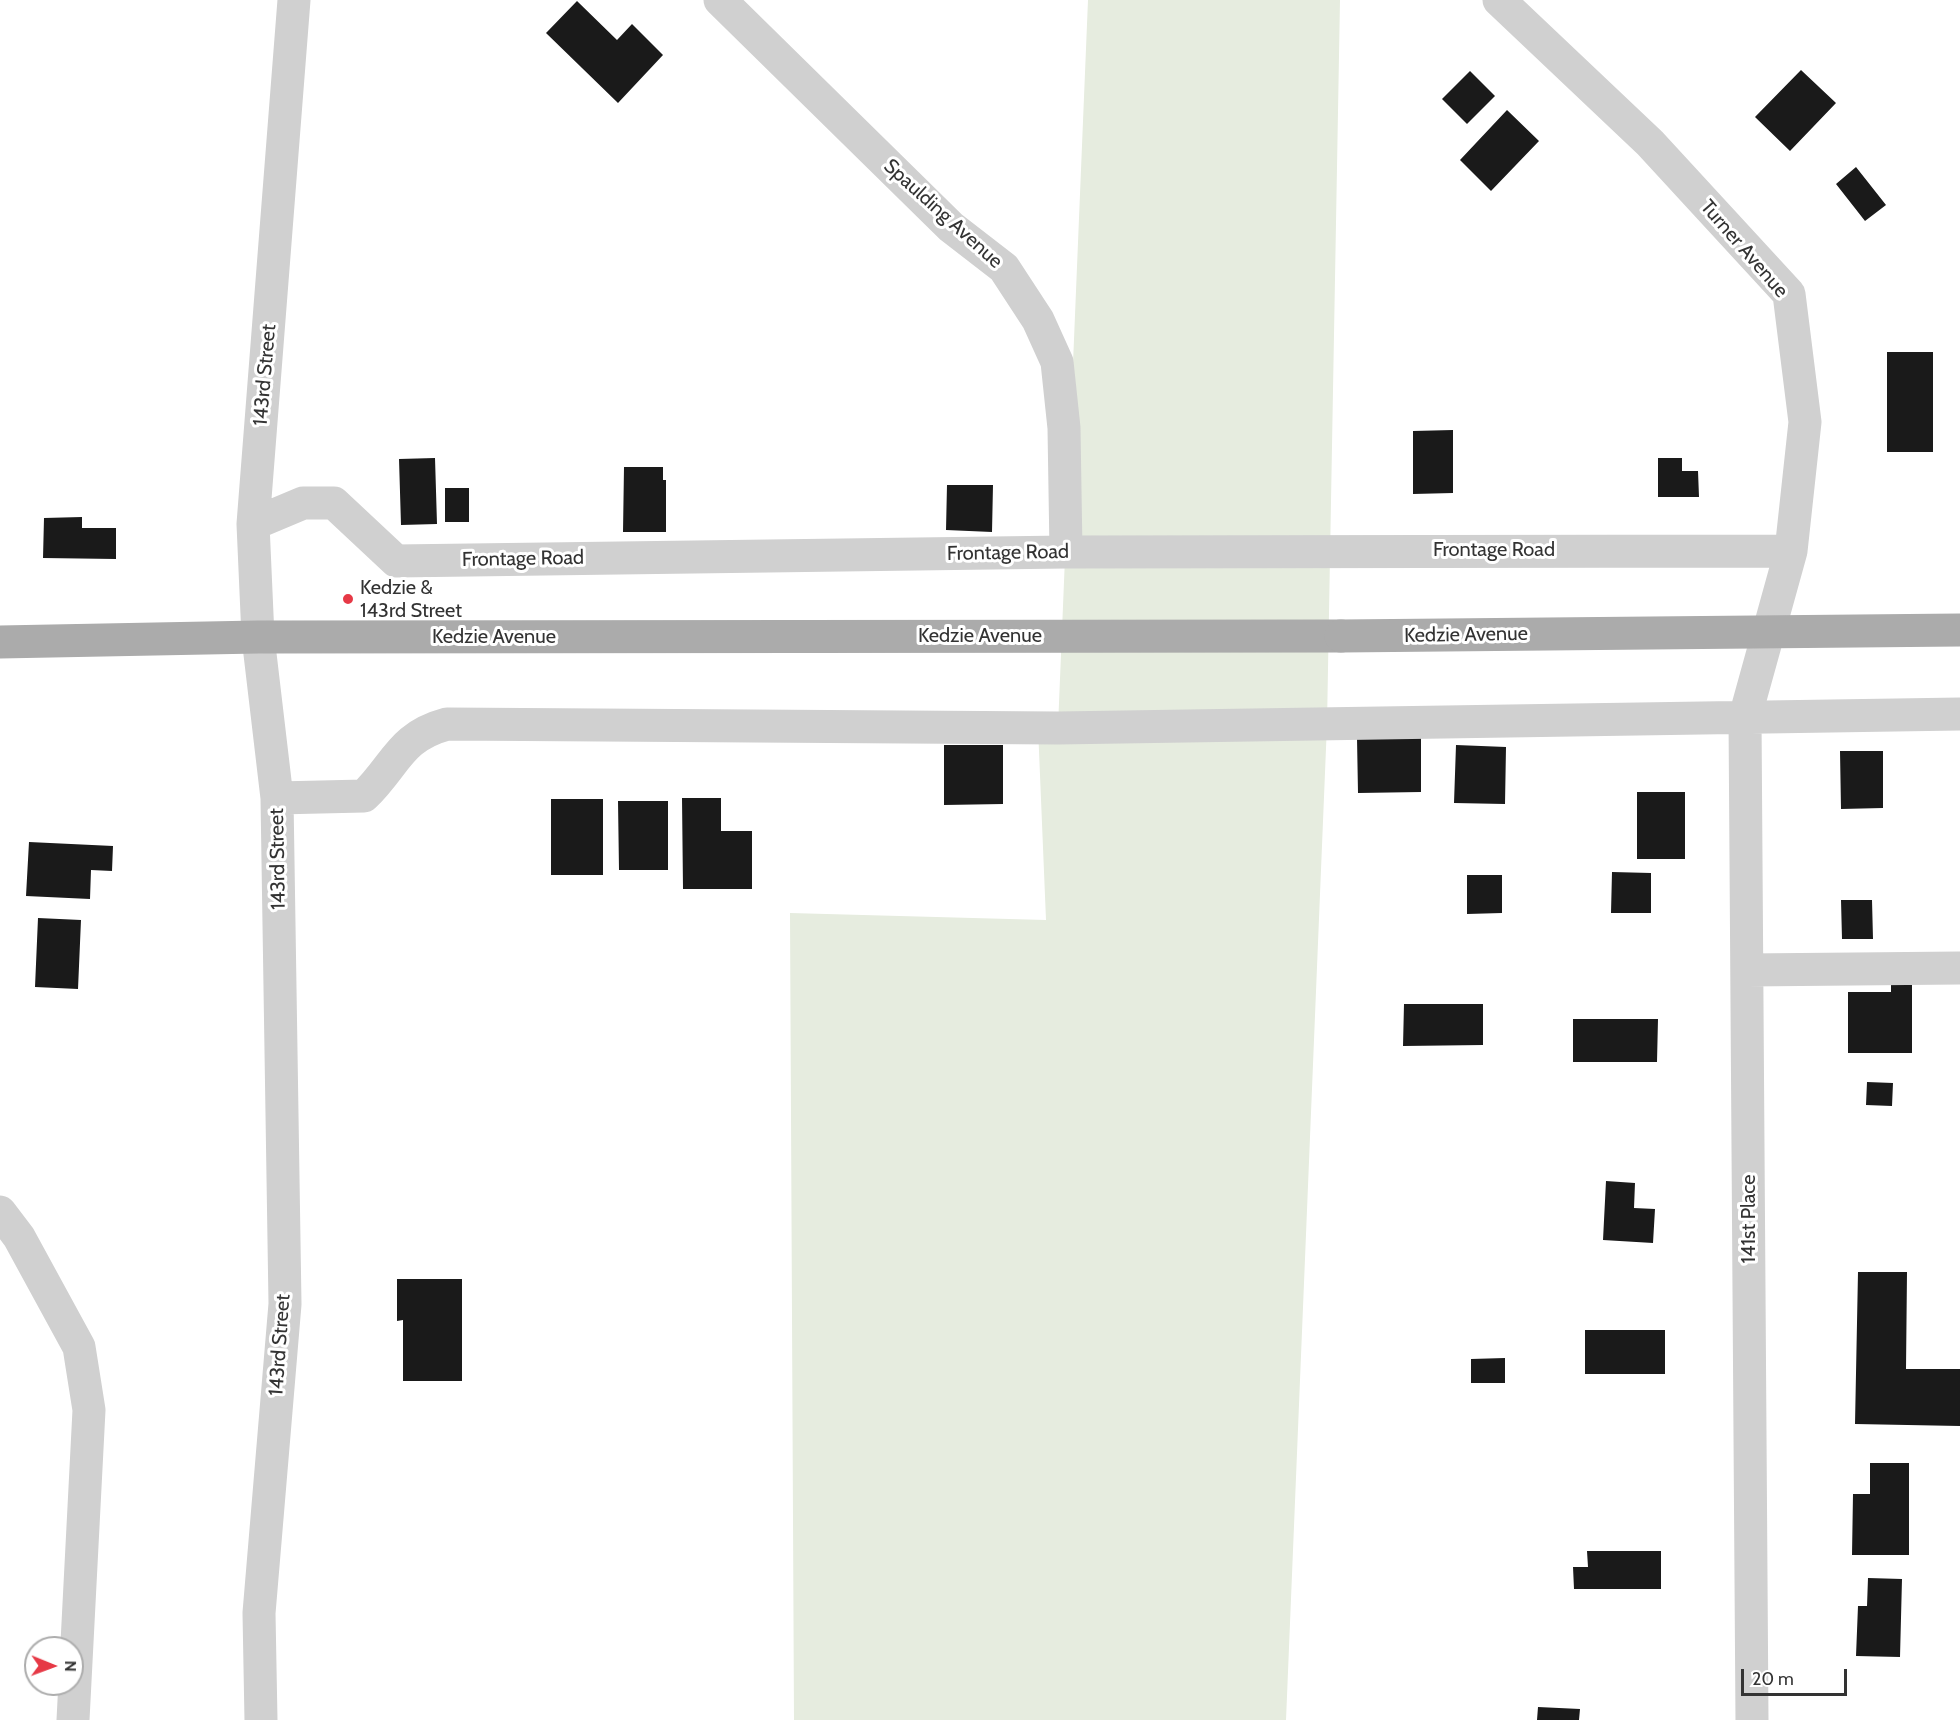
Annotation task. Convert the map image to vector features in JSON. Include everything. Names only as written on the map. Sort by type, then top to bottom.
[{"type":"main road","name":"Kedzie Avenue","points":[[0,642],[258,637],[1341,636],[1960,630]]},
{"type":"street","name":"143rd Street","points":[[261,1720],[259,1613],[285,1304],[278,798],[258,637],[253,524],[294,0]]},
{"type":"street","name":"Spaulding Avenue","points":[[720,0],[951,227],[1004,268],[1038,320],[1057,362],[1063,417],[1066,552]]},
{"type":"street","name":"Turner Avenue","points":[[1499,0],[1650,143],[1789,294],[1804,422],[1791,551],[1745,717]]},
{"type":"street","name":"Frontage Road","points":[[253,524],[303,503],[334,503],[396,561],[1066,552],[1791,551]]},
{"type":"street","points":[[278,798],[364,796],[383,778],[405,745],[426,730],[447,724],[1058,728],[1960,714]]},
{"type":"street","name":"141st Place","points":[[1745,717],[1752,1720]]},
{"type":"street","points":[[1747,970],[1960,968]]},
{"type":"street","points":[[0,1212],[19,1237],[79,1347],[87,1400],[73,1720]]},
{"type":"shaded area","points":[[1088,0],[1340,0],[1327,724],[1286,1720],[794,1720],[790,913],[1046,920],[1038,727],[1058,727]]},
{"type":"building","points":[[577,1],[617,40],[632,24],[663,55],[618,103],[546,33]]},
{"type":"building","points":[[1801,70],[1836,103],[1790,151],[1755,117]]},
{"type":"building","points":[[1470,71],[1495,96],[1467,124],[1442,99]]},
{"type":"building","points":[[1507,110],[1539,141],[1491,191],[1460,160]]},
{"type":"building","points":[[1856,167],[1886,205],[1865,221],[1836,184]]},
{"type":"building","points":[[1887,352],[1933,352],[1933,452],[1887,452]]},
{"type":"building","points":[[1453,430],[1453,493],[1413,494],[1413,431]]},
{"type":"building","points":[[435,458],[437,524],[401,525],[399,459]]},
{"type":"building","points":[[1658,458],[1682,458],[1682,471],[1698,471],[1699,497],[1658,497]]},
{"type":"building","points":[[624,467],[663,467],[663,480],[666,480],[666,532],[623,532]]},
{"type":"building","points":[[947,485],[993,485],[992,532],[946,530]]},
{"type":"building","points":[[445,488],[469,488],[469,522],[445,522]]},
{"type":"building","points":[[82,517],[82,528],[116,528],[116,559],[43,558],[44,518]]},
{"type":"building","points":[[1421,737],[1421,792],[1358,793],[1357,738]]},
{"type":"building","points":[[944,745],[1003,745],[1003,804],[944,805]]},
{"type":"building","points":[[1456,745],[1506,747],[1505,804],[1454,803]]},
{"type":"building","points":[[1840,751],[1883,751],[1883,808],[1841,809]]},
{"type":"building","points":[[1637,792],[1685,792],[1685,859],[1637,859]]},
{"type":"building","points":[[682,798],[721,798],[721,831],[752,831],[752,889],[683,889]]},
{"type":"building","points":[[551,799],[603,799],[603,875],[551,875]]},
{"type":"building","points":[[618,801],[668,801],[668,870],[619,870]]},
{"type":"building","points":[[29,842],[113,846],[112,871],[91,870],[90,899],[26,896]]},
{"type":"building","points":[[1612,872],[1651,873],[1651,913],[1611,913]]},
{"type":"building","points":[[1467,875],[1502,875],[1502,913],[1467,914]]},
{"type":"building","points":[[1841,900],[1872,900],[1873,939],[1842,939]]},
{"type":"building","points":[[38,918],[81,920],[78,989],[35,987]]},
{"type":"building","points":[[1891,985],[1912,985],[1912,1053],[1848,1053],[1848,992],[1891,992]]},
{"type":"building","points":[[1404,1004],[1483,1004],[1483,1045],[1403,1046]]},
{"type":"building","points":[[1573,1019],[1658,1019],[1657,1062],[1573,1062]]},
{"type":"building","points":[[1867,1082],[1893,1083],[1892,1106],[1866,1105]]},
{"type":"building","points":[[1606,1181],[1635,1183],[1634,1208],[1655,1209],[1653,1243],[1603,1240]]},
{"type":"building","points":[[1858,1272],[1907,1272],[1906,1369],[1960,1369],[1960,1426],[1855,1424]]},
{"type":"building","points":[[397,1279],[462,1279],[462,1381],[403,1381],[403,1320],[397,1321]]},
{"type":"building","points":[[1585,1330],[1665,1330],[1665,1374],[1585,1374]]},
{"type":"building","points":[[1505,1358],[1505,1383],[1471,1383],[1471,1359]]},
{"type":"building","points":[[1870,1463],[1909,1463],[1909,1555],[1852,1555],[1853,1494],[1870,1494]]},
{"type":"building","points":[[1587,1551],[1661,1551],[1661,1589],[1574,1589],[1573,1567],[1588,1567]]},
{"type":"building","points":[[1868,1578],[1902,1579],[1900,1657],[1856,1656],[1858,1606],[1867,1606]]},
{"type":"building","points":[[1538,1707],[1580,1709],[1579,1720],[1537,1720]]},
{"type":"place","name":"Kedzie & 143rd Street","points":[[348,599]]}]
